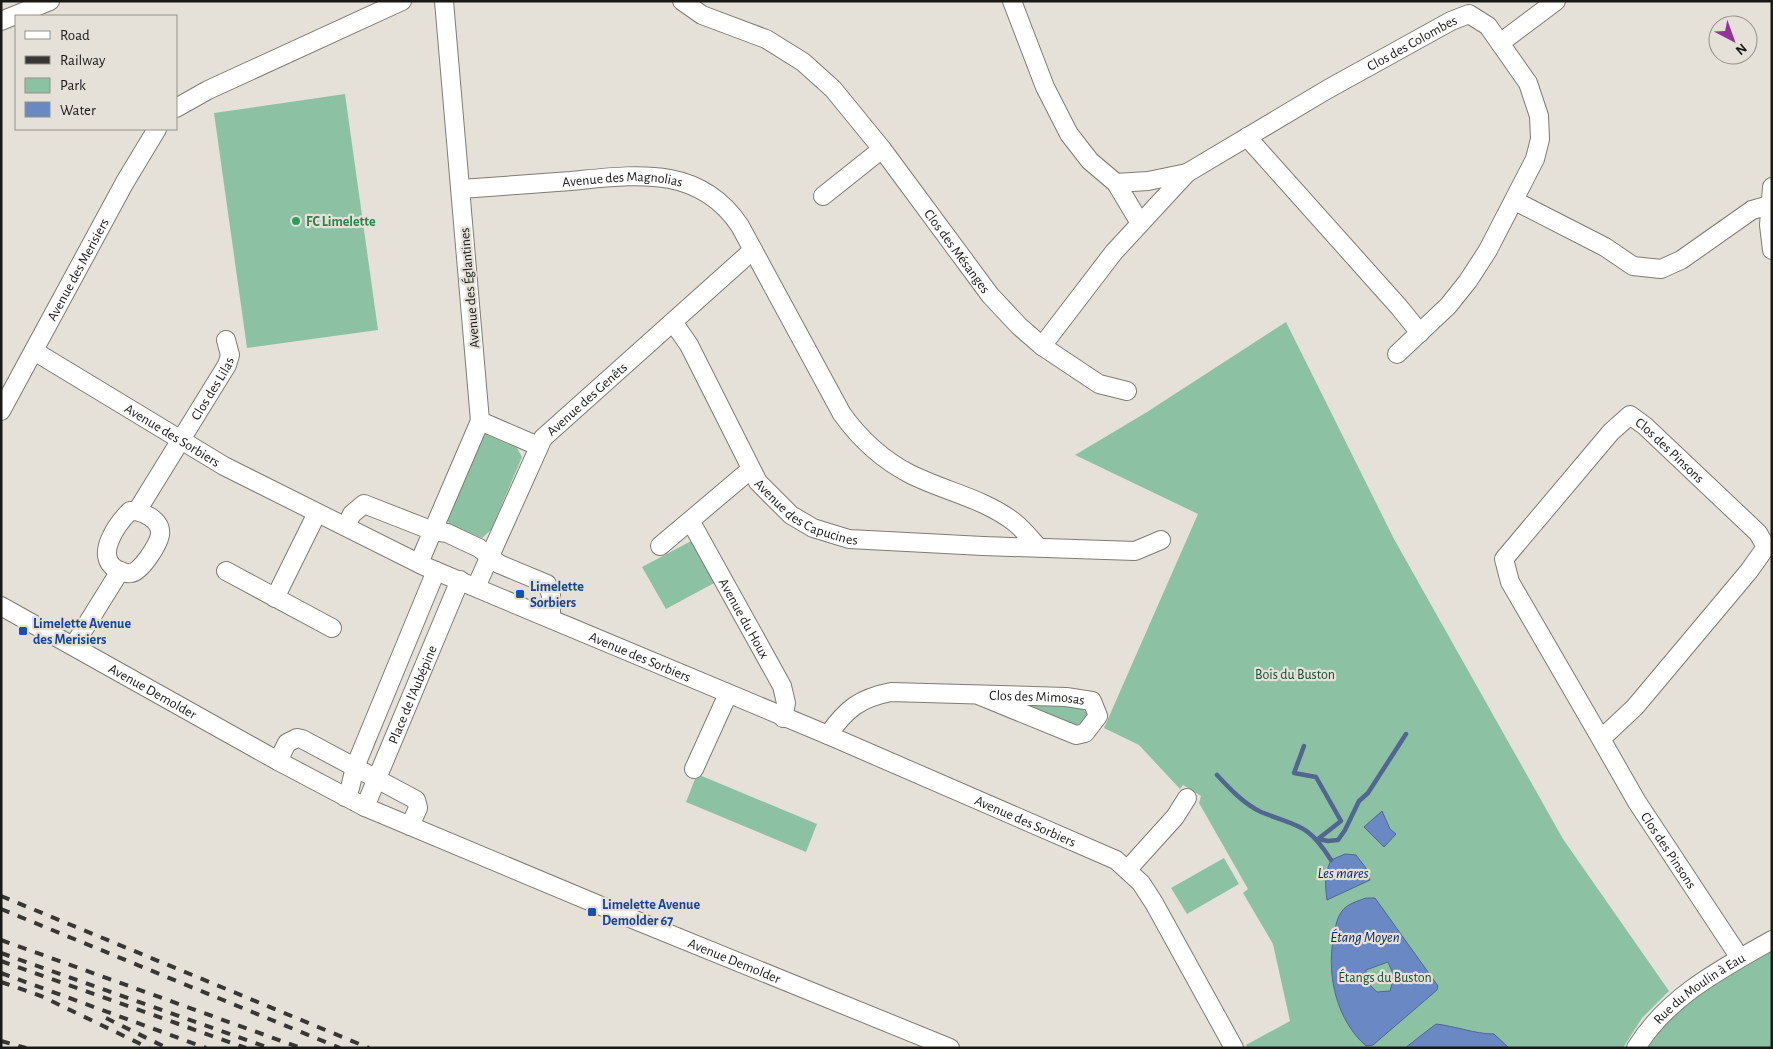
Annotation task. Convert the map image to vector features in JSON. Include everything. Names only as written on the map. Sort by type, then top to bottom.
[{"type":"street","points":[[17,15],[50,1]]},
{"type":"street","points":[[178,107],[208,90],[402,1]]},
{"type":"street","name":"Avenue des Églantines","points":[[419,563],[480,421],[444,1]]},
{"type":"street","name":"Clos des Mésanges","points":[[682,1],[702,15],[766,39],[803,62],[832,89],[882,149],[990,295],[1019,326],[1042,346],[1099,384],[1127,392]]},
{"type":"street","points":[[1012,1],[1045,87],[1069,134],[1090,161],[1116,183],[1140,223]]},
{"type":"street","points":[[1500,43],[1556,1]]},
{"type":"street","name":"Clos des Colombes","points":[[1187,173],[1224,149],[1461,16],[1469,14],[1488,26],[1528,83],[1539,116],[1540,139],[1535,159],[1515,201],[1488,250],[1468,281],[1448,306],[1397,354]]},
{"type":"street","points":[[1,22],[15,16]]},
{"type":"street","name":"Avenue des Merisiers","points":[[1,410],[125,182],[156,130]]},
{"type":"street","points":[[1247,137],[1420,333]]},
{"type":"street","points":[[823,196],[882,149]]},
{"type":"street","points":[[1116,183],[1148,181],[1187,173]]},
{"type":"street","points":[[1042,346],[1114,252],[1187,173]]},
{"type":"street","name":"Avenue des Magnolias","points":[[461,189],[637,175],[662,177],[695,186],[721,204],[735,218],[753,250]]},
{"type":"street","points":[[1772,187],[1769,225],[1772,250]]},
{"type":"street","points":[[1515,201],[1605,247],[1633,266],[1661,268],[1681,260],[1752,210],[1770,205]]},
{"type":"street","points":[[753,250],[842,414],[858,435],[874,451],[911,474],[981,504],[1014,522],[1038,547]]},
{"type":"street","name":"Avenue des Genêts","points":[[468,583],[490,558],[538,446],[557,424],[753,250]]},
{"type":"street","name":"Avenue des Capucines","points":[[673,322],[688,345],[750,470],[767,492],[791,515],[813,528],[838,537],[868,541],[1135,551],[1161,540]]},
{"type":"street","name":"Clos des Lilas","points":[[120,570],[111,566],[106,558],[106,549],[123,518],[130,511],[137,510],[227,365],[230,355],[226,340]]},
{"type":"street","name":"Avenue des Sorbiers","points":[[34,351],[179,441],[317,513],[436,571],[1099,851],[1128,869],[1141,883],[1154,903],[1234,1048]]},
{"type":"street","name":"Clos des Pinsons","points":[[1601,739],[1635,707],[1750,571],[1766,547],[1758,534],[1645,426],[1630,415],[1611,432],[1504,559],[1510,582],[1637,802],[1715,916],[1740,958]]},
{"type":"street","points":[[480,421],[538,446]]},
{"type":"street","points":[[660,546],[691,522],[750,470]]},
{"type":"street","points":[[346,526],[352,514],[364,504],[433,531],[447,533],[479,548],[490,558],[547,584],[551,596],[551,619]]},
{"type":"street","points":[[74,645],[120,570],[125,573],[133,573],[143,567],[160,535],[159,528],[152,518],[137,510]]},
{"type":"street","points":[[275,598],[317,513]]},
{"type":"street","name":"Avenue du Houx","points":[[691,522],[782,686],[786,703],[783,718]]},
{"type":"street","points":[[226,571],[332,628]]},
{"type":"street","name":"Place de l'Aubépine","points":[[345,797],[350,788],[355,767],[436,571]]},
{"type":"street","name":"Place de l'Aubépine","points":[[365,807],[468,583]]},
{"type":"street","name":"Avenue Demolder","points":[[1,606],[74,645],[278,761],[365,807],[630,918],[950,1048]]},
{"type":"street","name":"Clos des Mimosas","points":[[828,735],[841,716],[858,703],[874,696],[891,692],[1066,697],[1092,701],[1098,716],[1085,732],[1076,735],[978,695]]},
{"type":"street","points":[[694,769],[728,694]]},
{"type":"street","points":[[278,761],[287,743],[297,738],[379,778],[416,800],[418,808],[410,826]]},
{"type":"street","points":[[1128,869],[1163,831],[1187,798]]},
{"type":"street","name":"Rue du Moulin à Eau","points":[[1636,1048],[1646,1032],[1682,995],[1772,940]]},
{"type":"green space","name":"FC Limelette","points":[[345,94],[378,330],[247,348],[214,113]]},
{"type":"green space","name":"Bois du Buston","points":[[1286,322],[1394,539],[1563,839],[1669,991],[1642,1018],[1623,1048],[1247,1048],[1246,1045],[1290,1021],[1273,944],[1243,893],[1248,889],[1199,803],[1201,796],[1183,785],[1180,789],[1139,745],[1104,728],[1198,514],[1075,455],[1147,412]]},
{"type":"green space","points":[[485,434],[517,448],[522,457],[491,530],[482,538],[450,525],[446,517],[481,436]]},
{"type":"green space","points":[[693,540],[716,582],[666,609],[642,567]]},
{"type":"green space","points":[[1017,703],[1077,707],[1084,710],[1088,715],[1083,723],[1073,725]]},
{"type":"green space","points":[[697,774],[817,824],[806,852],[686,802]]},
{"type":"green space","points":[[1224,858],[1239,884],[1187,914],[1171,888]]},
{"type":"green space","points":[[1772,949],[1772,1048],[1648,1048],[1676,1009]]},
{"type":"water","points":[[1382,811],[1390,829],[1396,834],[1384,847],[1364,827]]},
{"type":"water","name":"Les mares","points":[[1345,854],[1356,855],[1366,868],[1370,880],[1327,900],[1327,870],[1331,860]]},
{"type":"water","name":"Étang Moyen","points":[[1366,898],[1375,898],[1438,986],[1437,990],[1373,1045],[1366,1046],[1348,1024],[1336,998],[1333,983],[1332,954],[1336,925],[1342,911],[1347,906]],"holes":[[[1388,962],[1394,976],[1390,991],[1377,992],[1366,981],[1366,970]]]},
{"type":"water","points":[[1436,1024],[1494,1034],[1509,1048],[1405,1048]]},
{"type":"waterway","points":[[1318,839],[1338,840],[1359,801],[1368,793],[1406,734]]},
{"type":"waterway","points":[[1304,746],[1294,773],[1316,777],[1341,821],[1318,839]]},
{"type":"waterway","points":[[1217,775],[1238,796],[1255,809],[1293,824],[1309,833],[1316,839],[1331,860]]},
{"type":"railway","points":[[1,896],[369,1048]]},
{"type":"railway","points":[[1,909],[340,1048]]},
{"type":"railway","points":[[1,940],[301,1048]]},
{"type":"railway","points":[[1,953],[269,1048]]},
{"type":"railway","points":[[1,961],[246,1048]]},
{"type":"railway","points":[[1,973],[206,1048]]},
{"type":"railway","points":[[1,982],[41,996],[149,1048]]},
{"type":"railway","points":[[106,1018],[167,1048]]},
{"type":"railway","points":[[1,1041],[26,1048]]},
{"type":"place","name":"FC Limelette","points":[[296,221]]},
{"type":"place","name":"Limelette Sorbiers","points":[[520,594]]},
{"type":"place","name":"Limelette Avenue des Merisiers","points":[[23,631]]},
{"type":"place","name":"Limelette Avenue Demolder 67","points":[[592,912]]},
{"type":"park label","name":"Étangs du Buston","points":[[1385,977]]}]
